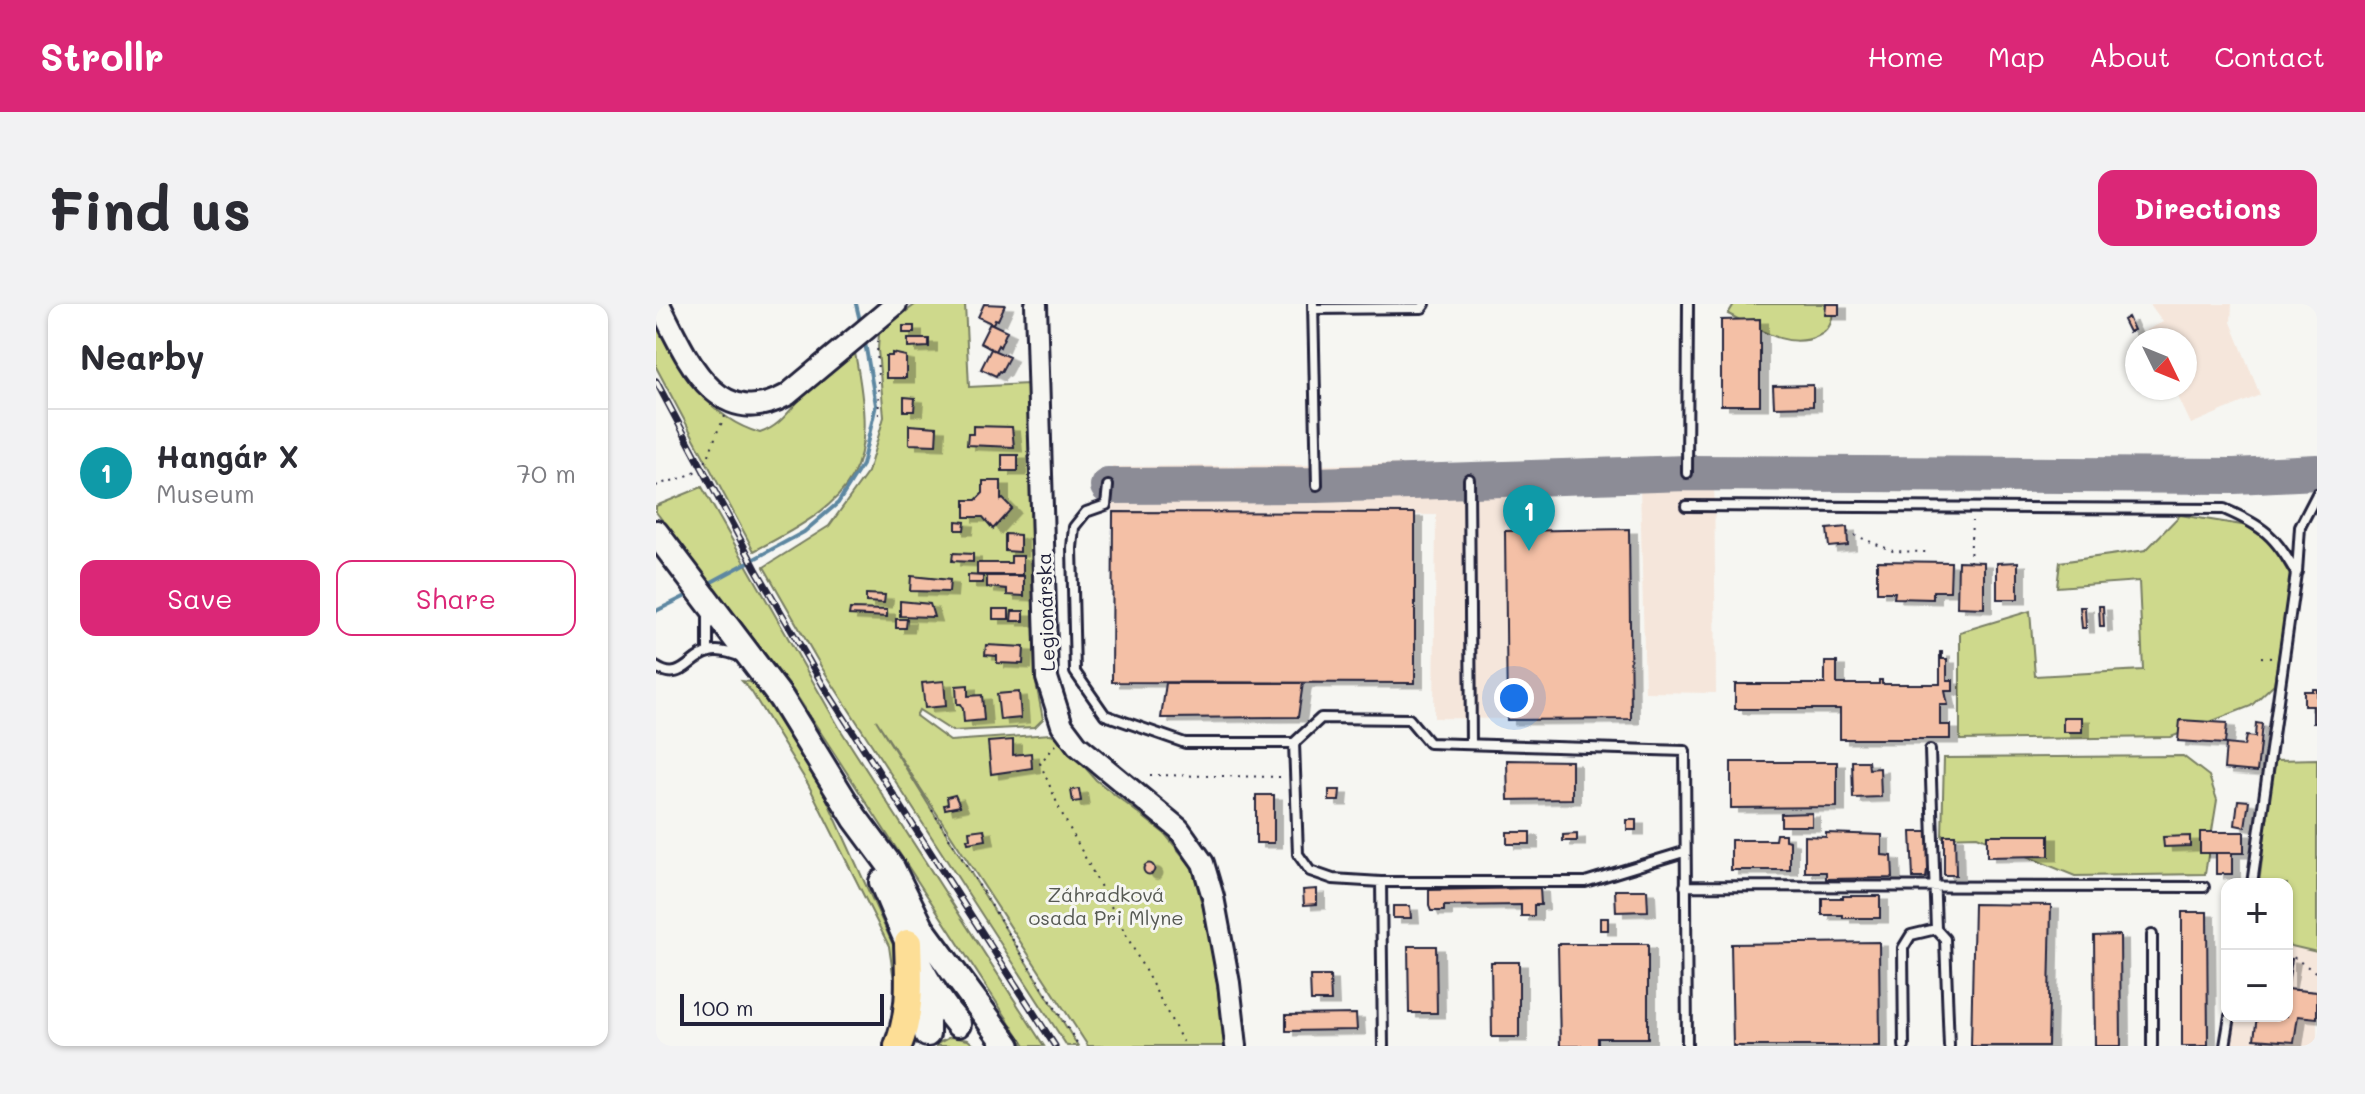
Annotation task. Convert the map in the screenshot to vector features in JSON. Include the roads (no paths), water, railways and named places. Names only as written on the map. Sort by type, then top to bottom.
[{"type":"main road","points":[[656,533],[815,750],[855,818],[892,868],[922,929],[1008,1046]]},
{"type":"main road","points":[[855,818],[908,943],[946,1011],[958,1024]]},
{"type":"main road","points":[[908,943],[927,1018],[923,1040]]},
{"type":"main road","points":[[898,1046],[907,1021],[910,999],[908,943]]},
{"type":"main road","points":[[923,1040],[942,1026],[958,1024],[974,1029],[989,1046]]},
{"type":"street","points":[[659,304],[690,365],[712,390],[728,402],[767,406],[787,395],[885,313]]},
{"type":"street","name":"Legionárska","points":[[1036,304],[1047,678],[1062,725],[1077,745],[1179,829],[1203,863],[1213,897],[1229,983],[1236,1046]]},
{"type":"lane","points":[[1317,485],[1314,306],[1422,308],[1425,304]]},
{"type":"lane","points":[[1687,473],[1688,304]]},
{"type":"lane","points":[[1469,479],[1471,744]]},
{"type":"lane","points":[[1108,486],[1106,505],[1086,512],[1074,527],[1072,548],[1075,672],[1105,715],[1185,743],[1294,743],[1321,718],[1409,719],[1429,743],[1685,751],[1687,1046]]},
{"type":"lane","points":[[2253,878],[2300,527],[2317,494]]},
{"type":"lane","points":[[1686,506],[2224,509],[2257,523],[2281,545],[2296,573]]},
{"type":"lane","points":[[706,602],[708,652]]},
{"type":"lane","points":[[656,667],[664,671],[680,671],[708,652],[734,654],[754,663]]},
{"type":"lane","points":[[1294,743],[1298,854],[1310,871],[1333,879],[1381,882],[1585,882],[1684,852]]},
{"type":"lane","points":[[1930,750],[1936,929],[1945,939],[1949,1046]]},
{"type":"lane","points":[[1381,882],[1383,1046]]},
{"type":"lane","points":[[1685,886],[2204,887]]},
{"type":"lane","points":[[1904,1046],[1903,948],[1911,935],[1936,929]]},
{"type":"lane","points":[[2152,935],[2152,1046]]},
{"type":"lane","points":[[2225,1046],[2229,1022]]},
{"type":"waterway","points":[[856,304],[861,325]]},
{"type":"waterway","points":[[706,585],[804,532],[838,503],[862,465],[876,405],[864,337]]},
{"type":"waterway","points":[[656,611],[692,593]]},
{"type":"railway","points":[[656,381],[756,569],[823,685],[1055,1046]]},
{"type":"place","name":"Hangár X","points":[[1529,551]]},
{"type":"park label","name":"Záhradková osada Pri Mlyne","points":[[1106,906]]}]
